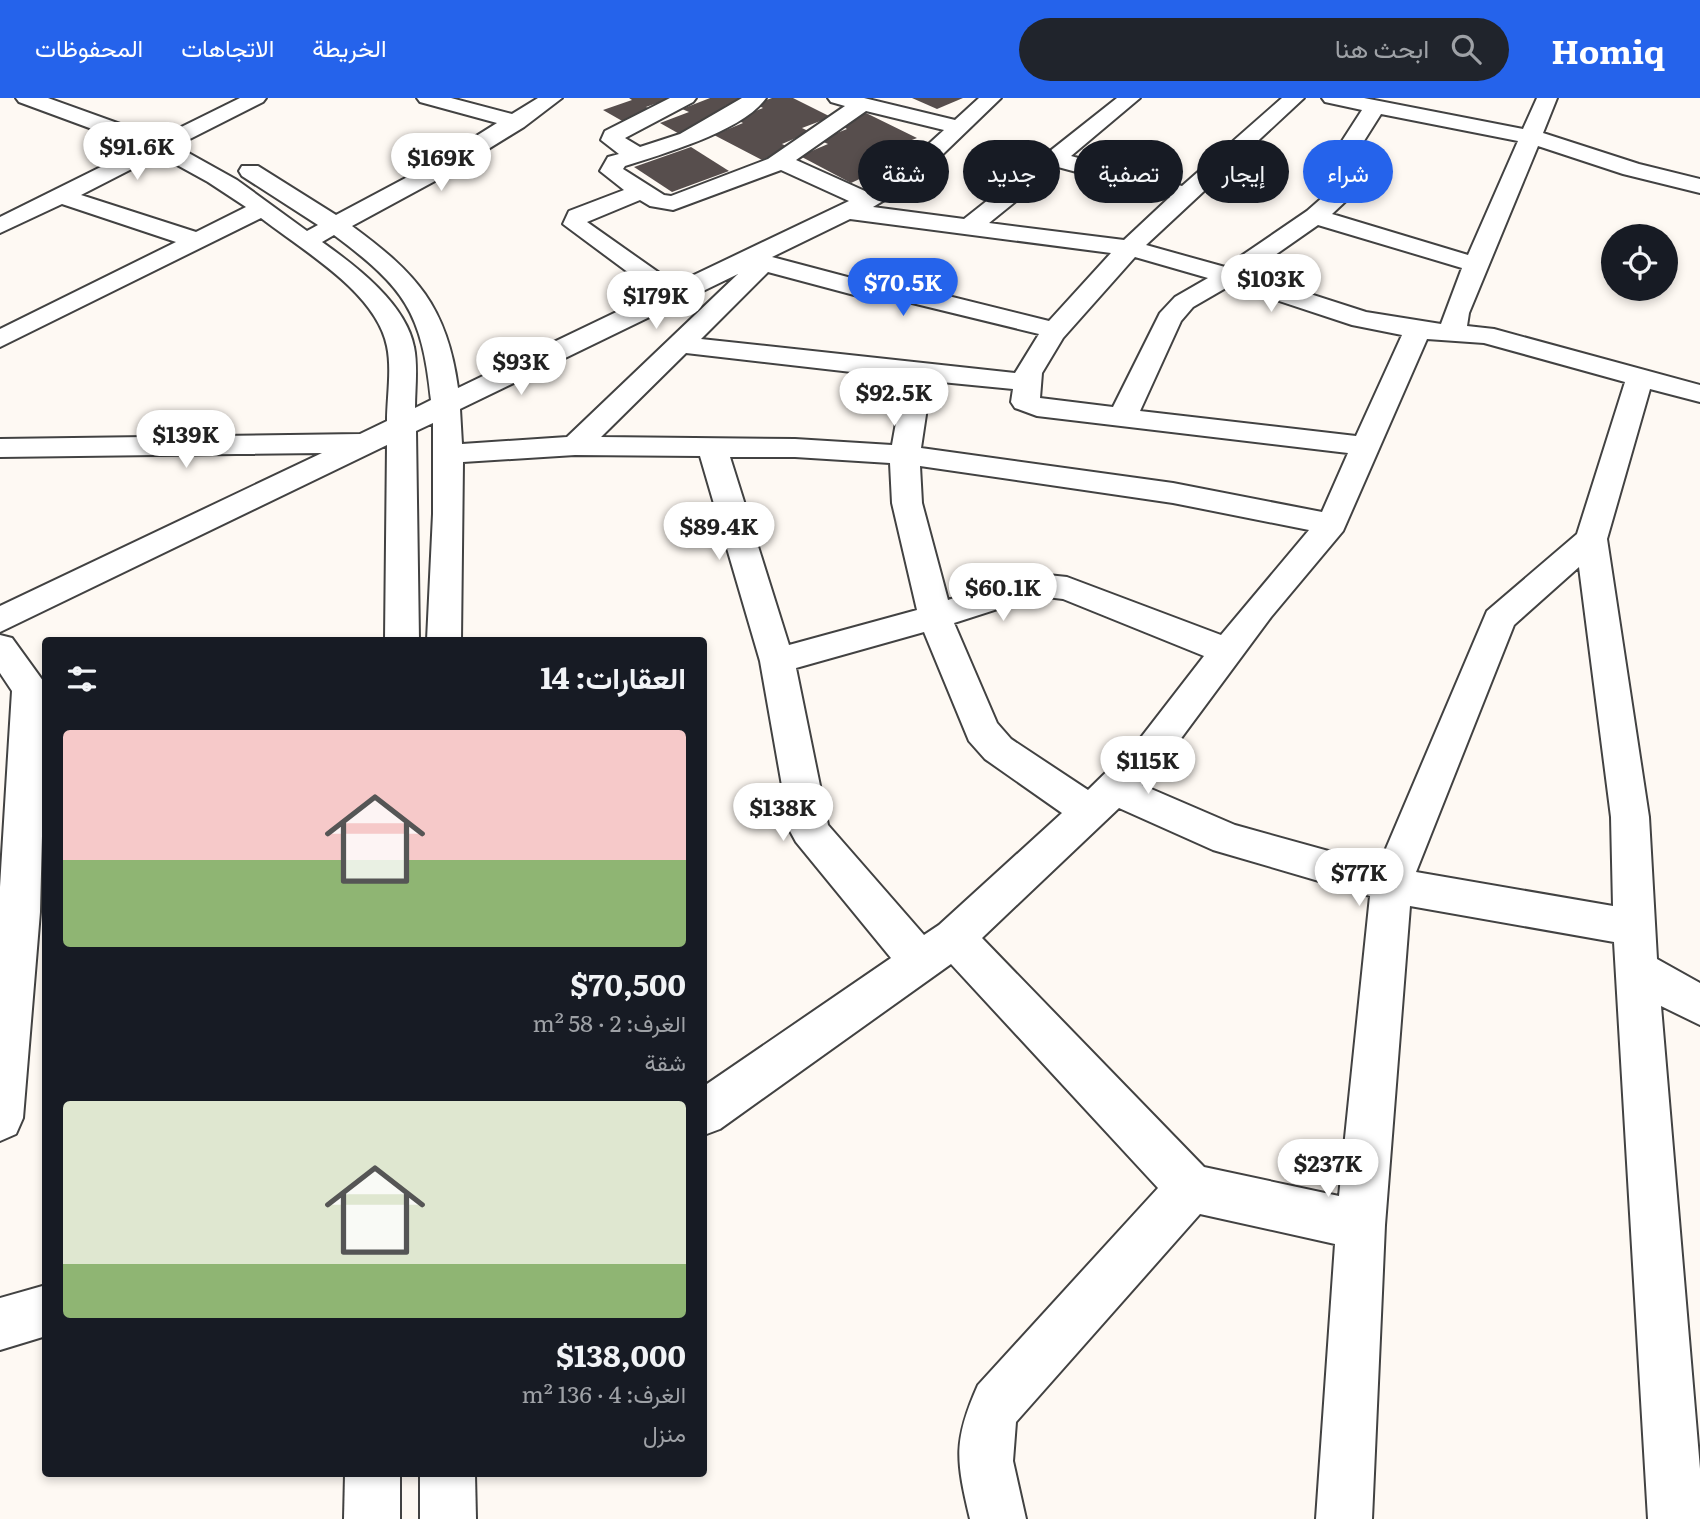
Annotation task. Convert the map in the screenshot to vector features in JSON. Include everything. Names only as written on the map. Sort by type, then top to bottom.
[{"type":"street","points":[[83,98],[169,141],[203,169],[263,208],[305,240],[367,290],[384,308],[401,347],[402,637]]},
{"type":"street","points":[[0,226],[256,98]]},
{"type":"street","points":[[427,98],[516,122]]},
{"type":"street","points":[[305,240],[335,227],[438,170],[552,98]]},
{"type":"street","points":[[639,156],[616,144],[612,140],[613,136],[686,98]]},
{"type":"street","points":[[755,98],[697,135],[616,162],[610,169],[658,201],[673,202],[758,172],[780,161],[862,104]]},
{"type":"street","points":[[838,98],[960,127]]},
{"type":"street","points":[[0,620],[371,443],[673,294],[769,254],[906,177],[991,98]]},
{"type":"street","points":[[1060,155],[1130,98]]},
{"type":"street","points":[[1294,98],[1129,248],[1053,330],[1023,382],[1024,397],[1030,404],[1367,446]]},
{"type":"street","points":[[1332,98],[1532,137],[1631,169],[1700,186]]},
{"type":"street","points":[[707,1111],[937,950],[1152,750],[1227,651],[1332,524],[1367,446],[1435,330],[1455,313],[1547,98]]},
{"type":"street","points":[[41,100],[230,158],[313,209],[373,253],[419,301],[430,321],[439,354],[445,407],[448,454],[444,637]]},
{"type":"street","points":[[1123,417],[1174,313],[1184,302],[1229,276],[1315,216],[1369,169],[1366,164],[1344,155],[1375,106]]},
{"type":"street","points":[[697,135],[717,147]]},
{"type":"street","points":[[737,159],[758,172]]},
{"type":"street","points":[[1060,160],[1187,194]]},
{"type":"street","points":[[780,161],[857,206],[968,228],[1129,248],[1229,276],[1361,319],[1522,344],[1700,394]]},
{"type":"street","points":[[644,190],[589,209],[577,216],[575,224],[673,294]]},
{"type":"street","points":[[62,196],[198,240]]},
{"type":"street","points":[[968,228],[1000,203]]},
{"type":"street","points":[[0,339],[263,208]]},
{"type":"street","points":[[1315,216],[1477,265]]},
{"type":"street","points":[[769,254],[873,292],[912,296],[1053,330]]},
{"type":"street","points":[[575,446],[769,254]]},
{"type":"street","points":[[677,344],[1023,382]]},
{"type":"street","points":[[919,371],[905,454],[907,503],[935,617],[982,731],[998,749],[1101,800],[1227,839],[1391,885],[1634,928]]},
{"type":"street","points":[[1640,377],[1591,539],[1630,817],[1634,928],[1676,1519]]},
{"type":"street","points":[[0,448],[371,443]]},
{"type":"street","points":[[448,454],[575,446],[795,447],[905,454],[1173,493],[1332,524]]},
{"type":"street","points":[[712,447],[777,661],[810,831],[1191,1188],[1361,1225]]},
{"type":"street","points":[[1344,1519],[1361,1225],[1391,885],[1499,619],[1530,587],[1550,576],[1591,539]]},
{"type":"street","points":[[777,661],[935,617],[1024,587],[1053,586],[1067,588],[1227,651]]},
{"type":"street","points":[[0,647],[30,689],[13,798],[19,912],[0,1118]]},
{"type":"street","points":[[1637,970],[1700,1005]]},
{"type":"street","points":[[998,1519],[983,1441],[987,1422],[997,1404],[1191,1188]]},
{"type":"street","points":[[0,1324],[42,1311]]},
{"type":"street","points":[[372,1519],[373,1477]]},
{"type":"street","points":[[448,1519],[449,1477]]},
{"type":"building","points":[[629,98],[671,98],[646,107],[654,111],[624,122],[603,110],[632,100]]},
{"type":"building","points":[[710,98],[746,98],[725,106],[733,110],[683,136],[660,123],[689,112],[682,109]]},
{"type":"building","points":[[772,98],[793,98],[831,117],[802,128],[810,132],[782,144],[790,148],[762,160],[714,135],[743,123],[735,119],[763,108],[755,104]]},
{"type":"building","points":[[912,98],[963,98],[937,109]]},
{"type":"building","points":[[866,113],[917,138],[858,140],[858,180],[851,183],[800,156],[828,144],[819,140],[847,129],[839,124]]},
{"type":"building","points":[[691,147],[729,171],[672,192],[634,167]]}]
